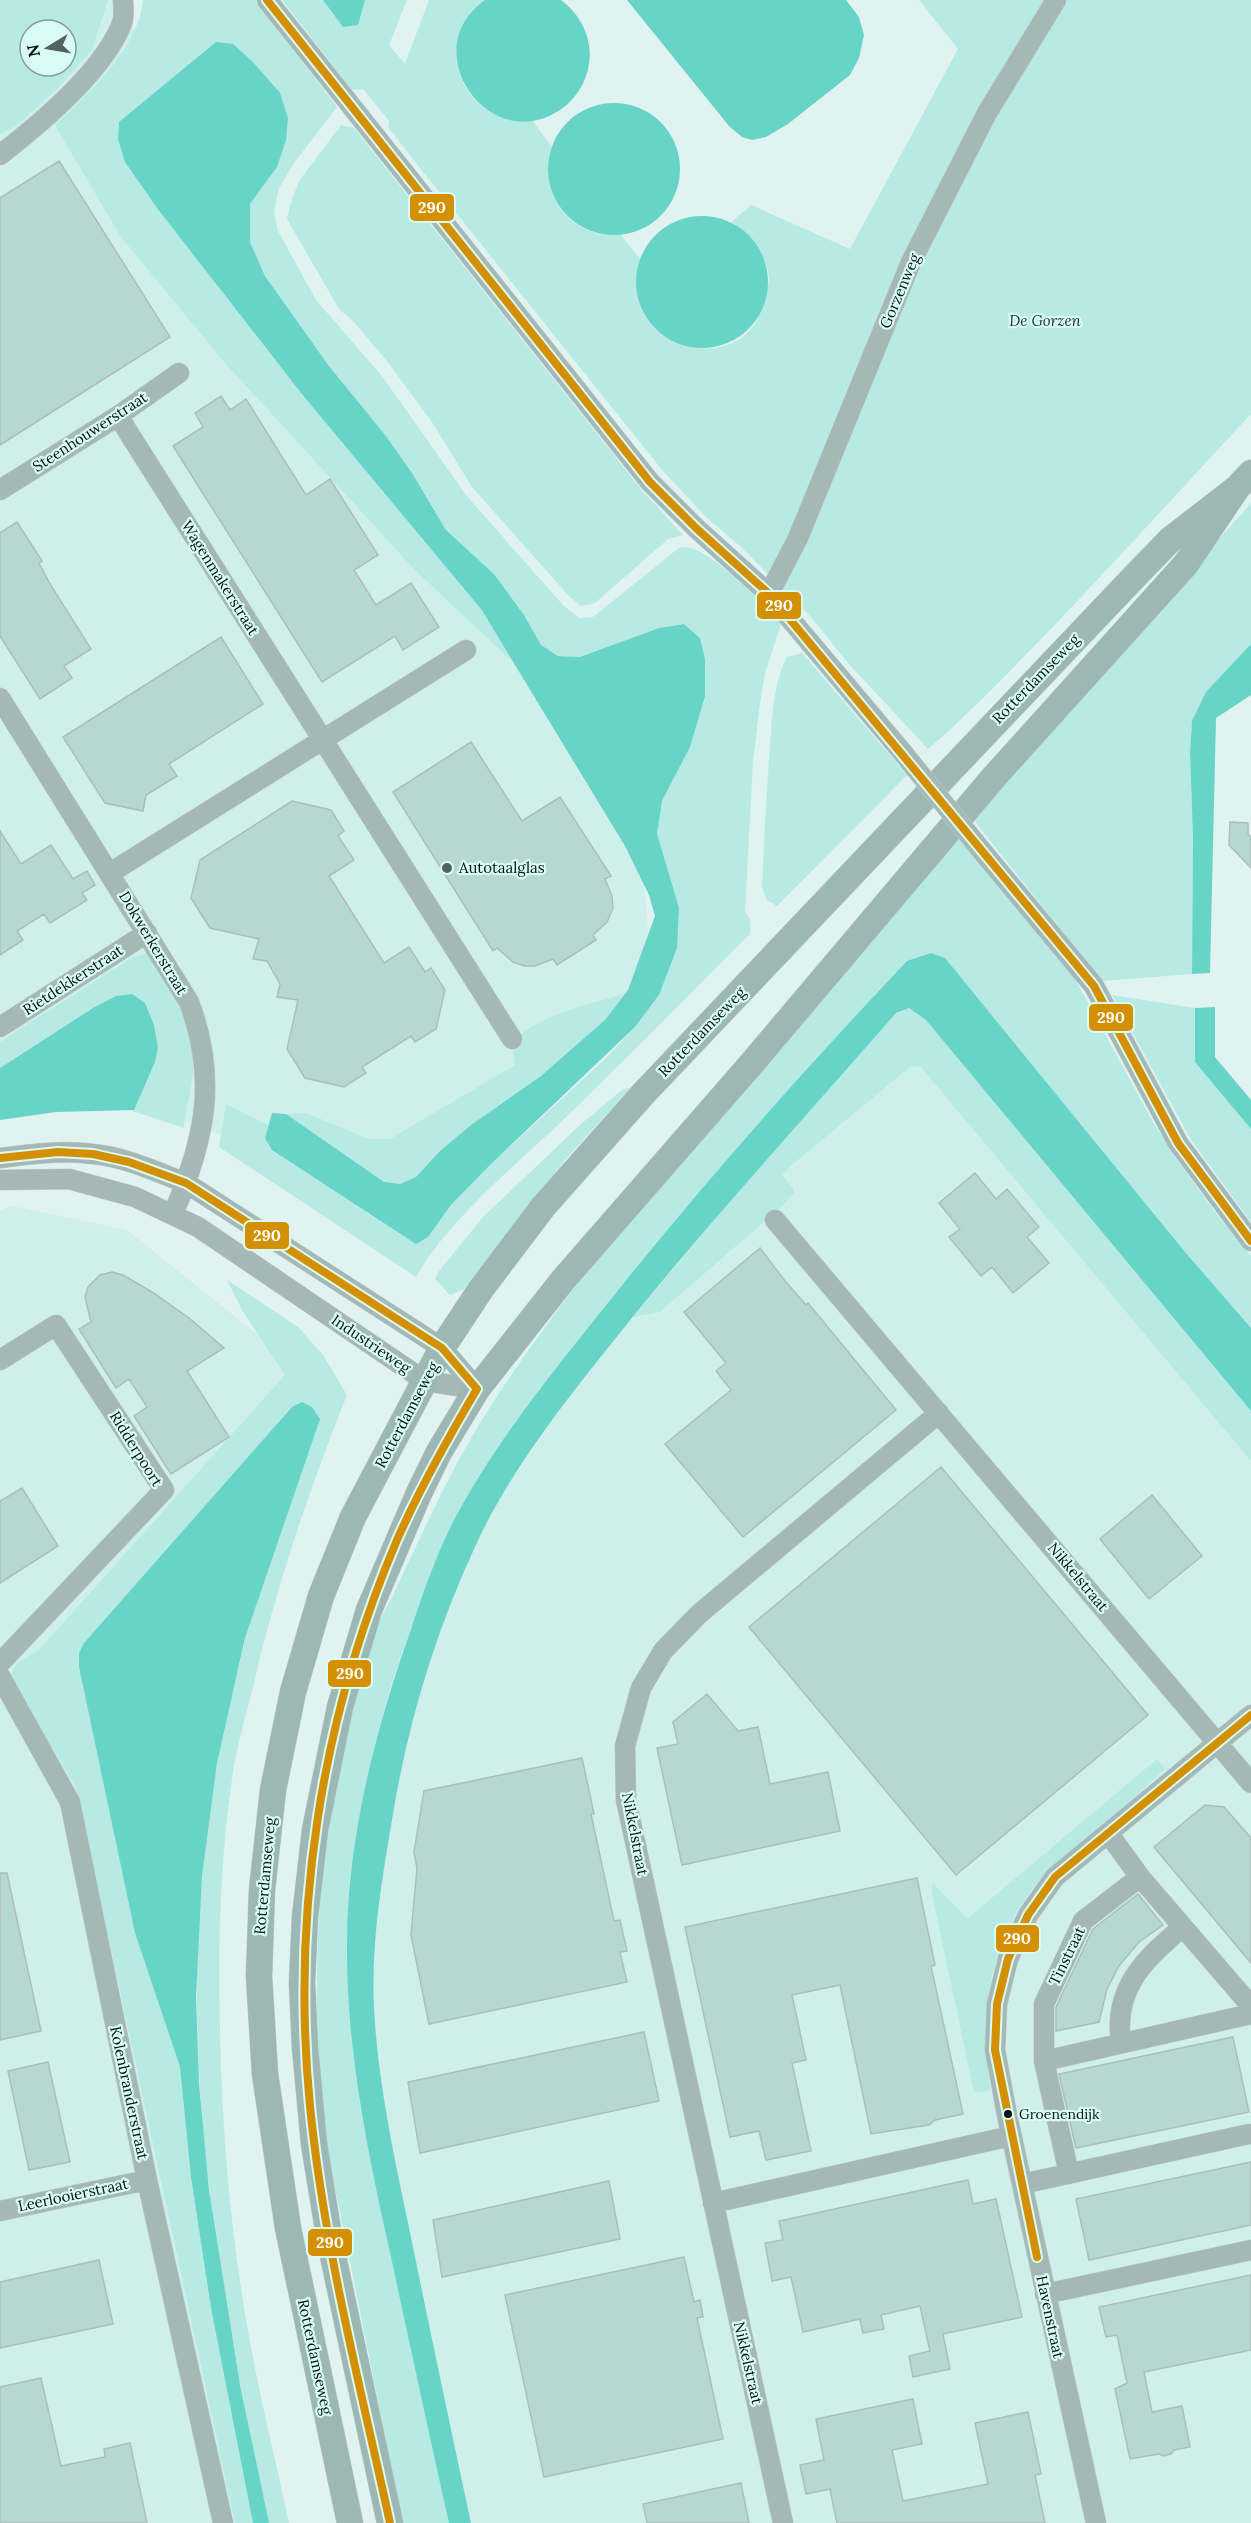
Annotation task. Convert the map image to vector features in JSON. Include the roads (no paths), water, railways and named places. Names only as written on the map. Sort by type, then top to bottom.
[{"type":"main road","name":"Rotterdamseweg","points":[[350,2523],[288,2228],[275,2151],[265,2074],[259,1976],[262,1890],[273,1790],[293,1692],[321,1596],[353,1517],[442,1348],[481,1289],[543,1207],[643,1094],[1136,575],[1170,540],[1244,480]]},
{"type":"main road","name":"Rotterdamseweg","points":[[390,2523],[330,2242],[314,2144],[305,2048],[302,1982],[305,1917],[315,1830],[340,1707],[369,1610],[419,1492],[439,1452],[477,1389],[563,1280],[753,1062],[993,777],[1186,564],[1244,480]]},
{"type":"street","points":[[0,155],[76,88],[108,50],[123,21],[123,0]]},
{"type":"street","points":[[267,0],[650,482],[696,528],[769,594],[1094,986],[1178,1143],[1251,1241]]},
{"type":"street","name":"Gorzenweg","points":[[769,594],[798,538],[911,261],[987,113],[1056,0]]},
{"type":"street","name":"Steenhouwerstraat","points":[[0,490],[118,416],[179,374]]},
{"type":"street","name":"Wagenmakerstraat","points":[[118,416],[512,1040]]},
{"type":"street","points":[[110,873],[466,650]]},
{"type":"street","name":"Dokwerkerstraat","points":[[0,698],[189,1002],[199,1029],[206,1065],[204,1115],[186,1184],[173,1214]]},
{"type":"street","name":"Rietdekkerstraat","points":[[0,1027],[147,933]]},
{"type":"street","points":[[0,1158],[43,1153],[94,1154],[146,1167],[186,1184],[442,1348],[477,1389]]},
{"type":"street","name":"Industrieweg","points":[[0,1180],[69,1179],[135,1197],[173,1214],[231,1249],[425,1381],[477,1389]]},
{"type":"street","name":"Nikkelstraat","points":[[776,1220],[1218,1742]]},
{"type":"street","name":"Ridderpoort","points":[[0,1360],[56,1325],[164,1490],[0,1663]]},
{"type":"street","name":"Nikkelstraat","points":[[783,2523],[626,1800],[625,1746],[641,1688],[663,1651],[699,1614],[939,1413]]},
{"type":"street","name":"Kolenbranderstraat","points":[[0,1677],[70,1802],[147,2180],[223,2523]]},
{"type":"street","name":"Havenstraat","points":[[1096,2523],[1011,2136],[995,2050],[997,2004],[1008,1959],[1028,1915],[1055,1877],[1251,1715]]},
{"type":"street","points":[[1218,1742],[1251,1783]]},
{"type":"street","points":[[1108,1833],[1140,1877],[1251,2006]]},
{"type":"street","name":"Tinstraat","points":[[1069,2174],[1044,2061],[1044,2004],[1083,1922],[1140,1877]]},
{"type":"street","points":[[1121,2043],[1118,2022],[1124,1995],[1138,1970],[1152,1952],[1183,1927]]},
{"type":"street","points":[[1044,2061],[1251,2014]]},
{"type":"street","points":[[1022,2184],[1250,2134]]},
{"type":"street","points":[[712,2204],[1011,2136]]},
{"type":"street","name":"Leerlooierstraat","points":[[0,2211],[147,2180]]},
{"type":"street","points":[[1045,2294],[1251,2250]]},
{"type":"water","points":[[323,0],[365,0],[358,25],[343,27]]},
{"type":"water","points":[[485,0],[561,0],[580,20],[589,46],[588,71],[583,84],[566,106],[533,121],[508,120],[486,109],[469,91],[459,69],[457,45],[465,21]]},
{"type":"water","points":[[627,0],[846,0],[859,17],[864,35],[859,58],[850,75],[788,124],[766,137],[752,140],[742,137],[729,126]]},
{"type":"water","points":[[216,42],[233,44],[253,62],[280,93],[288,118],[286,140],[277,167],[250,204],[250,242],[265,276],[329,366],[386,436],[412,473],[446,530],[494,574],[524,615],[541,645],[558,656],[580,657],[659,628],[684,624],[700,638],[705,659],[705,696],[690,747],[662,801],[657,834],[679,908],[677,948],[659,995],[635,1027],[490,1165],[451,1205],[428,1237],[416,1244],[272,1150],[265,1138],[272,1113],[286,1114],[384,1182],[400,1184],[416,1177],[440,1151],[471,1125],[541,1076],[605,1020],[628,990],[655,916],[649,895],[625,846],[481,609],[301,393],[157,208],[125,162],[118,139],[119,122]]},
{"type":"water","points":[[614,103],[639,108],[661,122],[675,144],[680,169],[675,194],[661,216],[639,230],[614,235],[589,230],[567,216],[553,194],[548,169],[553,144],[567,122],[589,108]]},
{"type":"water","points":[[702,216],[727,221],[749,235],[763,257],[768,282],[763,307],[749,329],[727,343],[702,348],[677,343],[655,329],[641,307],[636,282],[641,257],[655,235],[677,221]]},
{"type":"water","points":[[1251,644],[1251,695],[1216,718],[1210,973],[1192,974],[1193,838],[1190,752],[1192,721],[1206,692]]},
{"type":"water","points":[[931,953],[945,958],[1185,1252],[1251,1328],[1251,1411],[926,1020],[909,1008],[896,1013],[718,1215],[615,1339],[538,1440],[503,1493],[474,1549],[433,1653],[412,1723],[396,1795],[375,1942],[373,1986],[376,2038],[388,2126],[471,2523],[449,2523],[374,2180],[360,2102],[350,2023],[347,1944],[352,1866],[365,1787],[385,1709],[424,1591],[447,1534],[485,1467],[520,1416],[632,1273],[786,1092],[907,961]]},
{"type":"water","points":[[132,994],[145,1003],[154,1025],[158,1048],[155,1062],[134,1110],[56,1112],[0,1120],[0,1068],[93,1008],[116,996]]},
{"type":"water","points":[[1215,1007],[1215,1057],[1251,1100],[1251,1129],[1195,1062],[1195,1008]]},
{"type":"water","points":[[302,1402],[312,1407],[320,1419],[245,1638],[217,1763],[202,1876],[196,1997],[199,2083],[209,2190],[240,2385],[269,2523],[253,2523],[211,2308],[191,2177],[180,2067],[135,1933],[79,1667],[79,1653],[84,1643],[292,1407]]},
{"type":"place","name":"Autotaalglas","points":[[447,868]]},
{"type":"place","name":"Groenendijk","points":[[1008,2114]]},
{"type":"park label","name":"De Gorzen","points":[[1045,321]]}]
